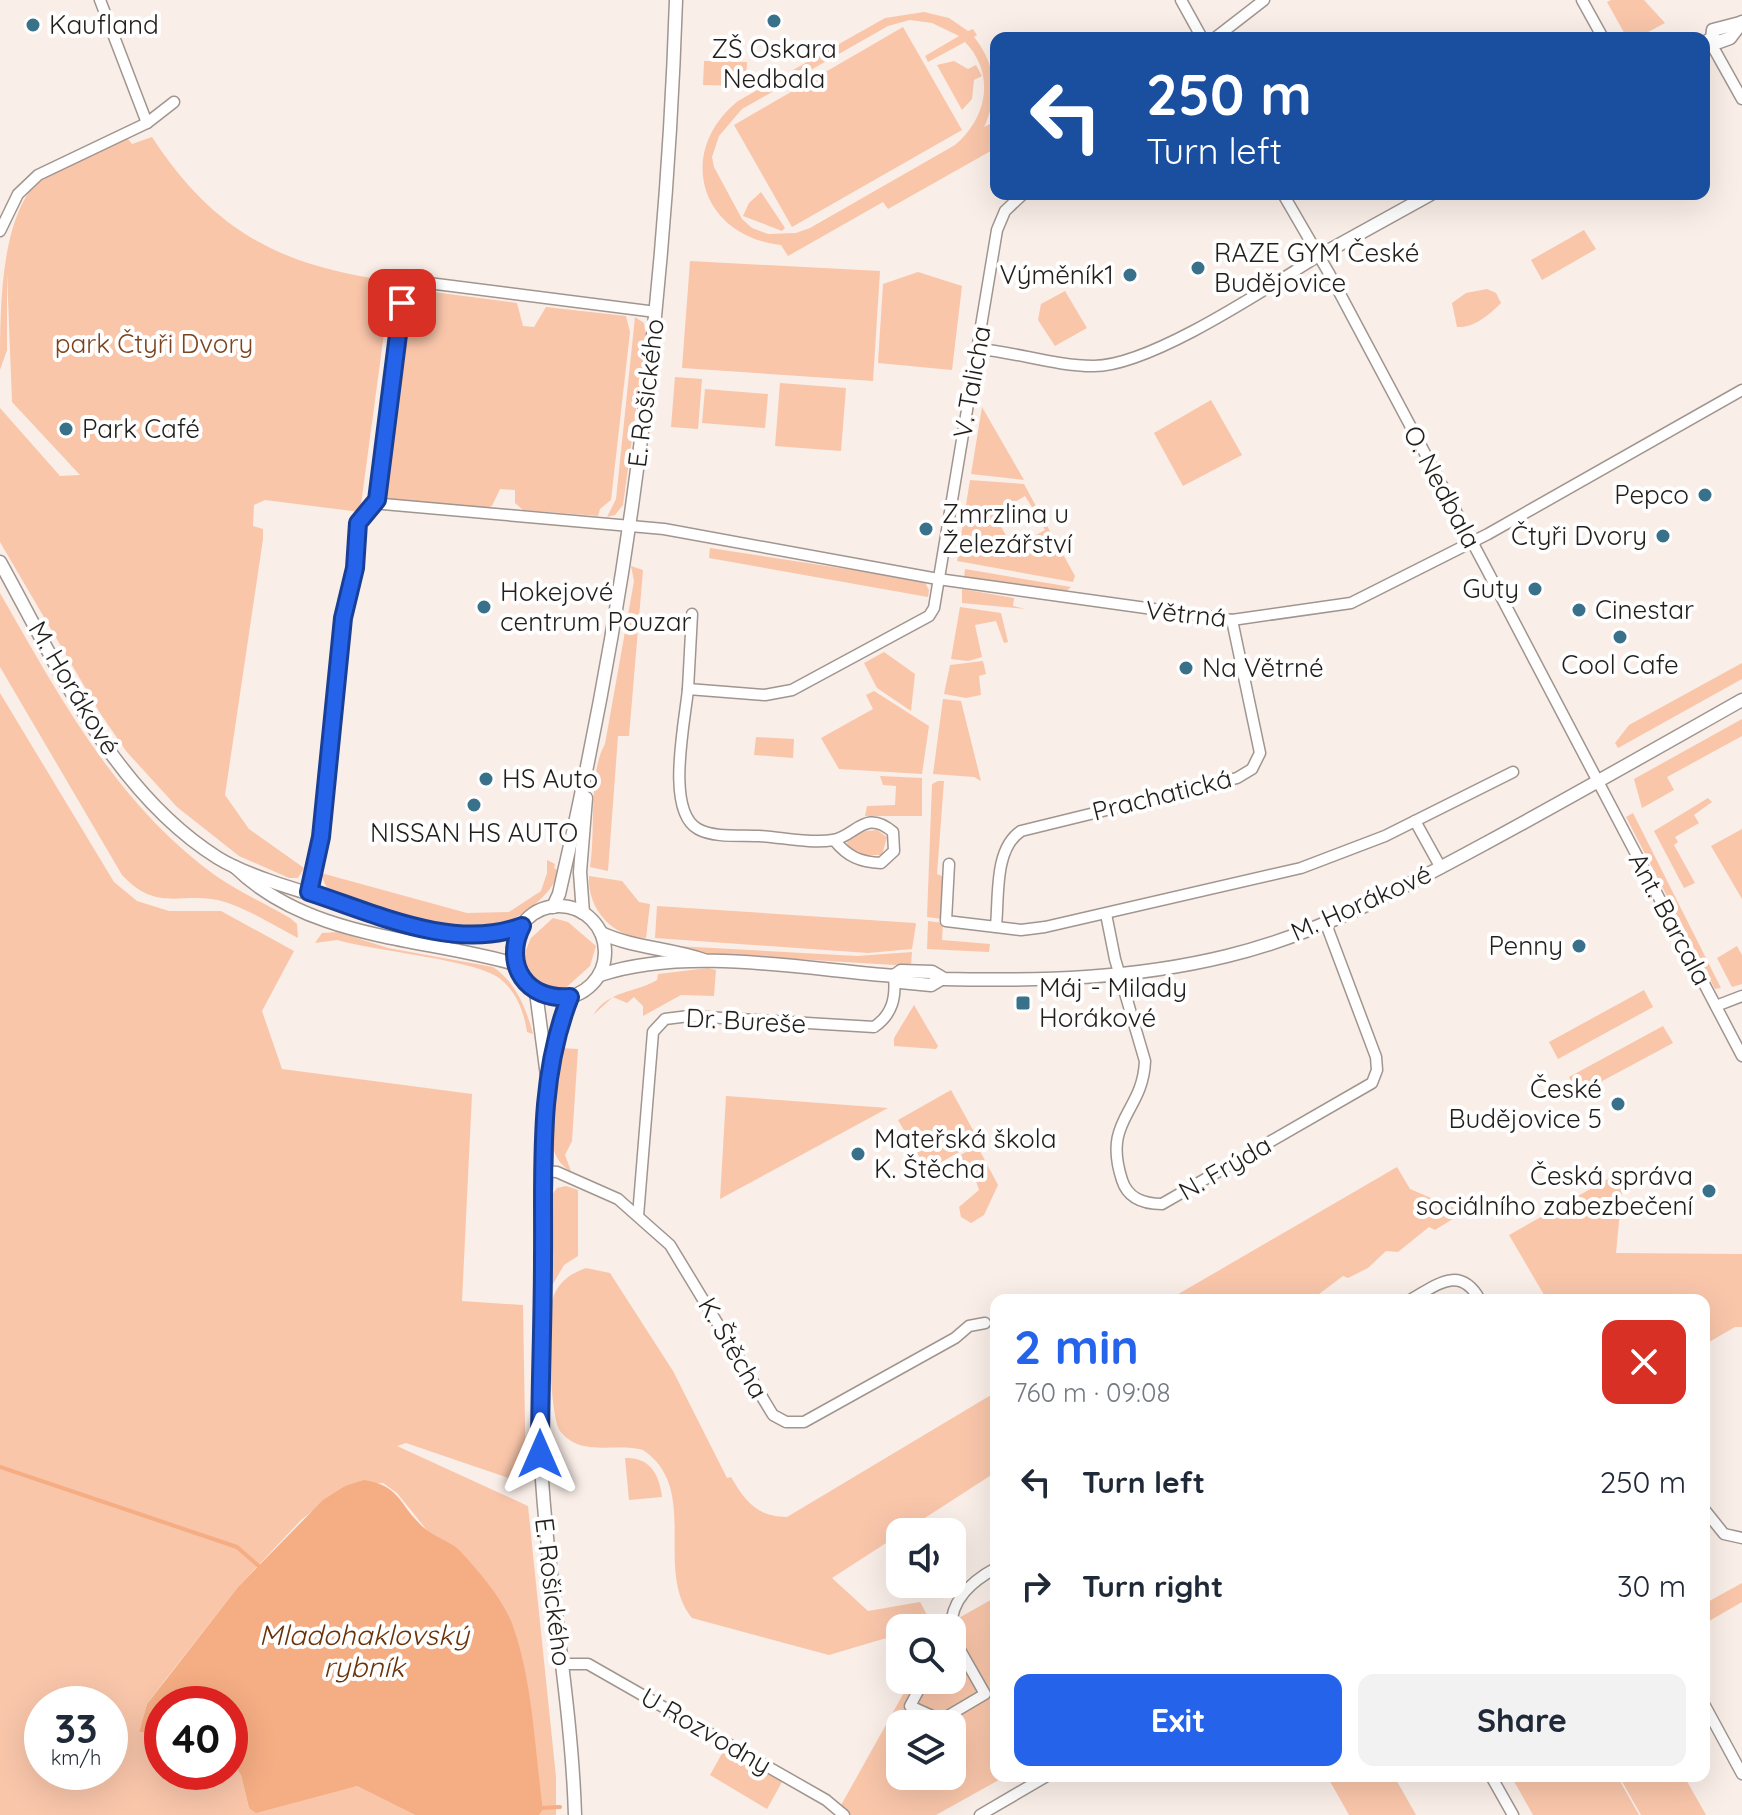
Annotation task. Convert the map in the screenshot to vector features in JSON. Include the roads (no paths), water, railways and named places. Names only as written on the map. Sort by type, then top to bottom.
[{"type":"street","points":[[100,0],[147,123]]},
{"type":"street","name":"E. Rošického","points":[[553,907],[559,894],[586,782],[629,525],[656,312],[676,0]]},
{"type":"street","points":[[1181,0],[1199,32]]},
{"type":"street","points":[[1223,32],[1264,0]]},
{"type":"street","points":[[1582,0],[1600,32]]},
{"type":"street","points":[[1710,37],[1718,27],[1741,22]]},
{"type":"street","points":[[1710,44],[1742,99]]},
{"type":"street","points":[[0,231],[18,194],[38,175],[147,123],[174,102]]},
{"type":"street","name":"V. Talicha","points":[[688,689],[765,695],[792,690],[929,616],[938,579],[997,230],[1005,211],[1017,200]]},
{"type":"street","name":"O. Nedbala","points":[[1286,200],[1598,782]]},
{"type":"street","points":[[978,349],[1083,366],[1128,361],[1184,335],[1420,200]]},
{"type":"street","points":[[309,892],[321,837],[343,618],[355,568],[358,523],[377,500],[405,277],[656,312]]},
{"type":"street","name":"Větrná","points":[[377,500],[383,504],[629,525],[938,579],[1232,620],[1351,603],[1472,542],[1742,390]]},
{"type":"street","name":"M. Horákové","points":[[0,562],[79,705],[112,754],[167,817],[249,881],[280,900],[330,922],[387,939],[483,954],[515,964]]},
{"type":"street","points":[[692,614],[679,790],[684,816],[699,830],[725,835],[834,840],[855,826],[875,823],[893,832],[896,841],[894,851],[881,863],[871,863],[861,862],[843,852],[834,840]]},
{"type":"street","name":"Prachatická","points":[[996,926],[1004,853],[1011,838],[1021,831],[1237,778],[1252,769],[1260,753],[1232,620]]},
{"type":"street","name":"M. Horákové","points":[[600,975],[635,966],[710,962],[895,976],[901,971],[932,972],[941,979],[1121,976],[1228,956],[1326,924],[1441,868],[1742,700]]},
{"type":"street","points":[[949,864],[946,921],[1045,927],[1301,868],[1415,821],[1513,772]]},
{"type":"street","name":"E. Rošického","points":[[583,913],[580,872],[586,827],[586,782]]},
{"type":"street","name":"Ant. Barcala","points":[[1598,782],[1742,1056]]},
{"type":"street","points":[[1415,821],[1441,868]]},
{"type":"street","name":"M. Horákové","points":[[232,865],[404,924],[478,935],[505,932],[522,926]]},
{"type":"street","points":[[553,907],[583,913],[601,933],[605,961],[600,975],[592,985],[570,997],[547,997],[536,992],[519,975],[515,964],[516,938],[522,926],[530,917],[553,907]]},
{"type":"street","points":[[1106,914],[1121,976]]},
{"type":"street","name":"N. Frýda","points":[[1121,976],[1145,1061],[1145,1076],[1115,1140],[1115,1159],[1125,1188],[1147,1204],[1162,1204],[1372,1083],[1377,1070],[1376,1057],[1326,924]]},
{"type":"street","name":"M. Horákové","points":[[601,933],[625,943],[668,947],[710,962]]},
{"type":"street","name":"Dr. Bureše","points":[[638,1216],[653,1032],[665,1019],[689,1016],[874,1027],[890,1011],[896,992],[895,976]]},
{"type":"street","name":"E. Rošického","points":[[536,992],[548,1080]]},
{"type":"street","points":[[1716,1006],[1742,996]]},
{"type":"street","name":"E. Rošického","points":[[570,997],[561,1019],[548,1080],[543,1171],[542,1498],[574,1764],[575,1815]]},
{"type":"street","name":"K. Štěcha","points":[[543,1171],[557,1172],[606,1193],[638,1216],[679,1256],[765,1403],[773,1415],[786,1422],[804,1422],[955,1338],[969,1326],[985,1323]]},
{"type":"street","points":[[1421,1294],[1446,1280],[1457,1279],[1477,1294]]},
{"type":"street","points":[[1710,1516],[1724,1534],[1742,1538]]},
{"type":"street","points":[[953,1614],[960,1596],[990,1573]]},
{"type":"street","points":[[916,1694],[910,1706],[941,1720],[985,1694],[966,1661]]},
{"type":"street","name":"U Rozvodny","points":[[562,1664],[588,1664],[826,1800],[844,1815]]},
{"type":"street","points":[[1710,1715],[1742,1774]]},
{"type":"street","points":[[980,1815],[1037,1782]]},
{"type":"street","points":[[1494,1782],[1513,1815]]},
{"type":"water","name":"Mladohaklovský rybník","points":[[364,1480],[392,1491],[423,1527],[459,1550],[505,1609],[520,1650],[529,1695],[543,1810],[539,1815],[415,1815],[357,1786],[256,1813],[249,1808],[245,1790],[248,1790],[248,1686],[161,1686],[238,1587],[323,1500],[345,1486]]},
{"type":"water","name":"Mladohaklovský rybník","points":[[144,1714],[144,1733],[139,1732]]},
{"type":"waterway","points":[[0,1467],[237,1547],[261,1568]]},
{"type":"waterway","points":[[541,1808],[560,1807]]},
{"type":"place","name":"ZŠ Oskara Nedbala","points":[[774,21]]},
{"type":"place","name":"Kaufland","points":[[33,25]]},
{"type":"place","name":"RAZE GYM České Budějovice","points":[[1198,268]]},
{"type":"place","name":"Výměník1","points":[[1130,275]]},
{"type":"place","name":"Park Café","points":[[66,429]]},
{"type":"place","name":"Pepco","points":[[1705,495]]},
{"type":"place","name":"Zmrzlina u Železářství","points":[[926,529]]},
{"type":"place","name":"Čtyři Dvory","points":[[1663,536]]},
{"type":"place","name":"Guty","points":[[1535,589]]},
{"type":"place","name":"Hokejové centrum Pouzar","points":[[484,607]]},
{"type":"place","name":"Cinestar","points":[[1579,610]]},
{"type":"place","name":"Cool Cafe","points":[[1620,637]]},
{"type":"place","name":"Na Větrné","points":[[1186,668]]},
{"type":"place","name":"HS Auto","points":[[486,779]]},
{"type":"place","name":"NISSAN HS AUTO","points":[[474,805]]},
{"type":"place","name":"Penny","points":[[1579,946]]},
{"type":"place","name":"Máj - Milady Horákové","points":[[1023,1003]]},
{"type":"place","name":"České Budějovice 5","points":[[1618,1104]]},
{"type":"place","name":"Mateřská škola K. Štěcha","points":[[858,1154]]},
{"type":"place","name":"Česká správa sociálního zabezbečení","points":[[1709,1191]]},
{"type":"park label","name":"park Čtyři Dvory","points":[[154,344]]}]
